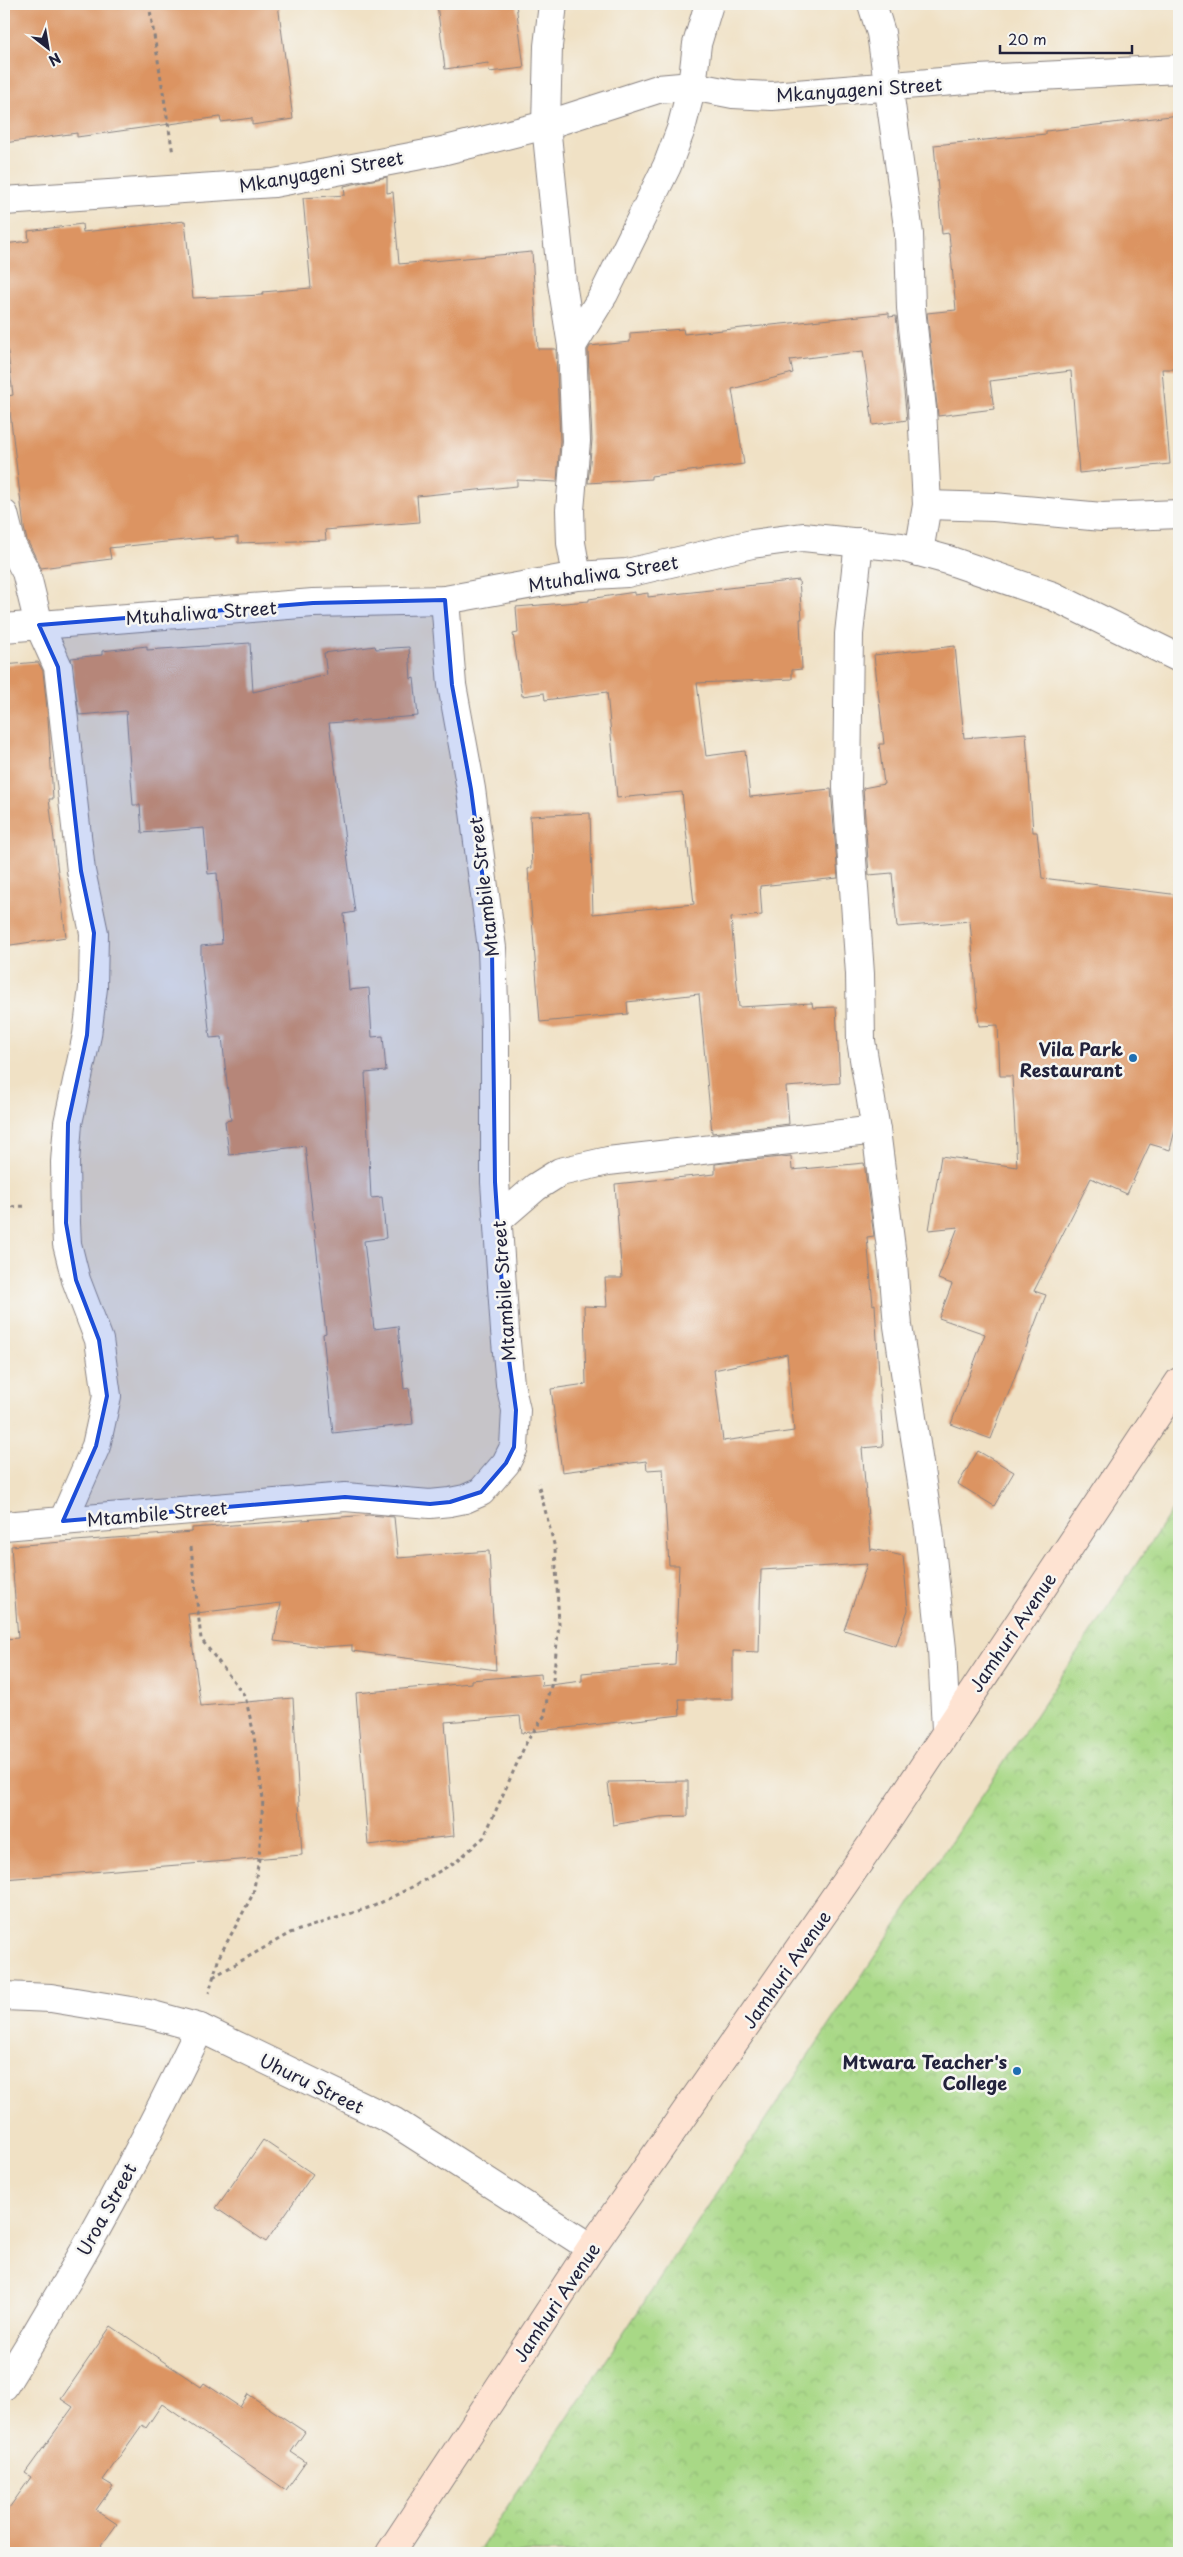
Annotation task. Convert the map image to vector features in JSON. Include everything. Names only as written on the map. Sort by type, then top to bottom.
[{"type":"street","points":[[553,4],[548,46],[546,125],[562,283],[572,346],[576,441],[570,510],[571,543],[577,576]]},
{"type":"street","points":[[572,346],[604,294],[667,166],[681,129],[692,86],[698,44],[709,4]]},
{"type":"street","points":[[872,4],[882,33],[909,234],[911,308],[922,409],[926,506],[920,552]]},
{"type":"street","name":"Mkanyageni Street","points":[[4,201],[180,191],[274,183],[442,151],[546,125],[658,89],[692,86],[733,94],[772,96],[978,79],[1179,69]]},
{"type":"street","points":[[926,506],[994,507],[1102,517],[1179,514]]},
{"type":"street","points":[[4,514],[12,546],[26,572],[39,624],[58,667],[81,871],[94,932],[93,988],[87,1035],[68,1123],[65,1162],[66,1223],[67,1244],[76,1280],[99,1340],[108,1396],[96,1446],[63,1521]]},
{"type":"street","name":"Mtuhaliwa Street","points":[[4,628],[313,603],[445,600],[577,576],[627,573],[752,544],[803,537],[859,542],[920,552],[1053,596],[1179,658]]},
{"type":"street","points":[[859,542],[849,634],[847,788],[860,974],[861,1041],[876,1130],[893,1264],[898,1326],[929,1529],[942,1649],[946,1730]]},
{"type":"street","name":"Mtambile Street","points":[[4,1526],[187,1512],[345,1497],[430,1504],[465,1499],[481,1492],[506,1463],[514,1447],[516,1410],[509,1366],[498,1220],[492,948],[471,789],[452,685],[445,600]]},
{"type":"street","points":[[498,1220],[536,1187],[560,1172],[608,1161],[876,1130]]},
{"type":"street","name":"Jamhuri Avenue","points":[[390,2553],[591,2248],[791,1963],[1179,1382]]},
{"type":"street","name":"Uhuru Street","points":[[4,1996],[51,1998],[149,2014],[200,2028],[393,2121],[591,2248]]},
{"type":"street","name":"Uroa Street","points":[[4,2386],[58,2299],[156,2120],[200,2028]]},
{"type":"path","points":[[148,4],[180,191]]},
{"type":"path","points":[[214,1978],[290,1933],[374,1906],[416,1885],[457,1861],[484,1837],[527,1741],[545,1715],[553,1680],[559,1624],[555,1548],[536,1476]]},
{"type":"path","points":[[187,1512],[201,1639],[245,1696],[253,1730],[262,1799],[259,1859],[253,1894],[219,1957],[200,2028]]},
{"type":"highlighted area","points":[[445,600],[452,685],[471,789],[492,948],[495,1182],[505,1331],[516,1410],[514,1447],[506,1463],[481,1492],[450,1502],[430,1504],[345,1497],[63,1521],[96,1446],[107,1396],[99,1340],[76,1280],[66,1223],[68,1123],[87,1035],[94,933],[81,871],[58,667],[39,625],[313,603]]},
{"type":"green space","name":"Mtwara Teacher's College","points":[[1179,1500],[1179,2553],[477,2553]]},
{"type":"building","points":[[4,4],[278,4],[293,119],[252,125],[252,118],[221,122],[220,117],[77,137],[77,133],[4,143]]},
{"type":"building","points":[[437,4],[516,4],[524,68],[489,72],[488,63],[445,69]]},
{"type":"building","points":[[1179,115],[1179,369],[1162,369],[1170,464],[1079,473],[1071,371],[990,381],[994,409],[938,416],[927,313],[956,310],[949,233],[942,234],[934,145],[1046,134],[1046,131]]},
{"type":"building","points":[[387,177],[387,193],[393,192],[399,264],[532,252],[538,349],[556,349],[560,441],[557,482],[517,480],[517,486],[417,496],[419,522],[325,530],[326,540],[238,543],[238,537],[213,539],[213,537],[109,548],[111,559],[41,568],[27,540],[24,528],[8,396],[13,395],[4,320],[4,244],[29,241],[28,231],[82,224],[83,232],[185,221],[193,298],[263,295],[262,292],[311,288],[303,198],[345,195],[344,186]]},
{"type":"building","points":[[889,313],[889,317],[896,316],[907,420],[873,425],[863,351],[790,360],[793,373],[732,389],[744,464],[651,476],[651,479],[588,483],[592,440],[588,350],[590,346],[630,342],[630,333],[683,329],[684,334]]},
{"type":"building","points":[[799,580],[802,619],[800,619],[802,669],[792,670],[792,679],[697,683],[706,756],[745,751],[750,797],[831,789],[838,878],[760,886],[762,915],[731,918],[739,1007],[812,1003],[813,1008],[836,1007],[840,1083],[786,1087],[789,1124],[712,1133],[699,994],[627,1002],[628,1014],[540,1022],[528,869],[532,868],[530,816],[590,813],[593,914],[694,904],[682,792],[617,798],[607,692],[545,700],[544,693],[522,696],[513,634],[518,633],[516,607],[589,601],[589,599],[635,592],[635,595],[648,593],[648,597]]},
{"type":"building","points":[[250,643],[253,692],[327,675],[324,653],[375,646],[376,649],[409,647],[411,679],[414,678],[418,716],[329,723],[355,912],[344,914],[349,990],[369,988],[372,1037],[383,1036],[386,1071],[365,1073],[371,1198],[382,1197],[386,1238],[364,1241],[374,1329],[398,1326],[404,1389],[409,1388],[413,1424],[333,1433],[323,1334],[326,1333],[305,1146],[229,1155],[225,1121],[231,1120],[222,1037],[210,1038],[201,957],[201,946],[222,944],[217,873],[208,874],[204,828],[142,833],[140,805],[133,805],[126,711],[79,715],[71,658],[102,655],[102,651],[147,646],[147,650]]},
{"type":"building","points":[[955,646],[964,738],[1026,733],[1033,832],[1037,832],[1042,878],[1179,895],[1179,1114],[1170,1150],[1150,1144],[1127,1194],[1091,1178],[1034,1291],[1046,1295],[991,1439],[951,1424],[985,1334],[939,1318],[952,1284],[938,1279],[958,1227],[929,1230],[941,1156],[1017,1167],[1012,1076],[1000,1076],[998,1025],[979,1026],[970,921],[897,927],[892,873],[869,875],[863,788],[884,784],[879,744],[884,744],[874,655]]},
{"type":"building","points":[[38,662],[43,671],[48,718],[53,799],[49,799],[66,937],[4,946],[4,665]]},
{"type":"building","points":[[791,1156],[792,1170],[864,1163],[874,1236],[867,1237],[873,1305],[875,1304],[883,1446],[862,1448],[871,1551],[872,1549],[903,1556],[908,1610],[896,1646],[844,1630],[867,1564],[761,1570],[759,1652],[733,1651],[733,1699],[679,1699],[680,1715],[522,1733],[520,1716],[445,1722],[454,1836],[368,1845],[356,1693],[471,1683],[471,1680],[541,1674],[542,1686],[582,1681],[582,1673],[675,1665],[679,1565],[669,1565],[663,1469],[647,1470],[646,1461],[562,1472],[551,1389],[586,1384],[584,1306],[607,1307],[605,1278],[622,1278],[615,1184],[715,1174],[715,1164]],"holes":[[[787,1354],[794,1431],[723,1441],[714,1370]]]},
{"type":"building","points":[[978,1451],[1014,1472],[994,1506],[958,1484]]},
{"type":"building","points":[[369,1515],[394,1517],[398,1558],[489,1551],[496,1670],[352,1651],[352,1645],[323,1647],[274,1641],[281,1603],[188,1614],[201,1706],[293,1698],[302,1855],[4,1879],[4,1722],[10,1721],[4,1639],[18,1638],[11,1546],[192,1532],[192,1528]]},
{"type":"building","points":[[688,1781],[688,1816],[660,1817],[613,1825],[608,1782]]},
{"type":"building","points":[[263,2140],[313,2174],[266,2242],[216,2208]]},
{"type":"building","points":[[111,2326],[201,2387],[204,2383],[240,2407],[248,2394],[305,2432],[291,2452],[306,2462],[286,2490],[162,2404],[146,2428],[142,2425],[103,2480],[113,2486],[96,2510],[117,2524],[96,2553],[4,2553],[4,2515],[31,2477],[25,2473],[73,2407],[61,2399]]},
{"type":"place","name":"Vila Park Restaurant","points":[[1133,1058]]},
{"type":"place","name":"Mtwara Teacher's College","points":[[1017,2071]]}]
